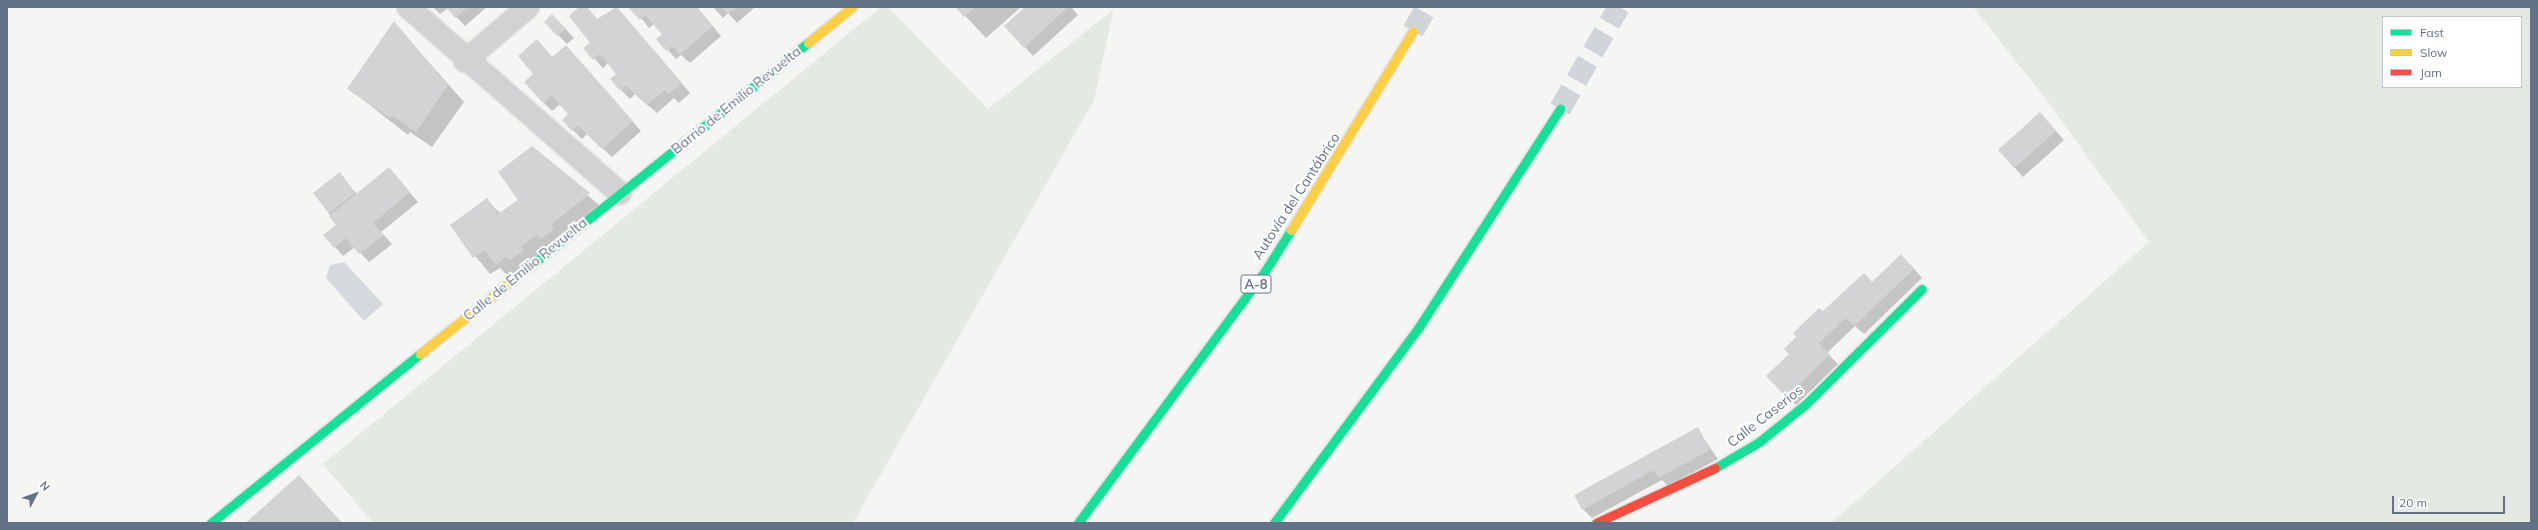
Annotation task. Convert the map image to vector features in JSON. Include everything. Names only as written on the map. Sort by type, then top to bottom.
[{"type":"main road","name":"Barrio de Emilio Revuelta","points":[[620,193],[852,7]]},
{"type":"main road","name":"Autovía del Cantábrico","points":[[1078,523],[1265,271],[1367,111],[1413,31]]},
{"type":"main road","points":[[1274,523],[1419,327],[1560,109]]},
{"type":"main road","name":"Calle de Emilio Revuelta","points":[[211,523],[620,193]]},
{"type":"main road","name":"Calle Caserios","points":[[1596,523],[1696,479],[1759,442],[1816,394],[1922,288]]},
{"type":"street","points":[[408,7],[465,61],[601,172],[620,193]]},
{"type":"street","points":[[465,61],[528,7]]},
{"type":"shaded area","points":[[881,7],[888,7],[988,109],[1114,9],[1094,100],[853,523],[373,523],[323,464]]},
{"type":"shaded area","points":[[1973,7],[2531,7],[2531,523],[1831,523],[2149,242],[2042,94]]},
{"type":"shaded area","points":[[344,262],[383,304],[364,321],[326,278],[330,265]]},
{"type":"building","points":[[446,7],[468,7],[455,18]]},
{"type":"building","points":[[579,7],[587,7],[597,19],[617,7],[682,83],[669,94],[665,90],[647,105],[626,86],[620,91],[610,79],[616,74],[600,54],[593,60],[583,48],[590,43],[569,16]]},
{"type":"building","points":[[697,7],[713,26],[680,55],[672,46],[666,51],[656,39],[662,34],[645,15],[640,20],[629,8]]},
{"type":"building","points":[[721,7],[737,7],[728,14]]},
{"type":"building","points":[[955,7],[976,7],[964,17]]},
{"type":"building","points":[[1025,7],[1068,7],[1024,48],[1004,26]]},
{"type":"building","points":[[552,14],[566,29],[557,36],[544,22]]},
{"type":"building","points":[[394,21],[448,85],[416,132],[393,116],[391,119],[347,89]]},
{"type":"building","points":[[537,39],[552,57],[566,45],[633,121],[602,149],[578,126],[572,131],[562,120],[568,114],[551,95],[543,103],[524,82],[533,74],[518,56]]},
{"type":"building","points":[[2040,112],[2056,131],[2014,168],[1998,150]]},
{"type":"building","points":[[532,146],[590,193],[551,225],[554,229],[541,239],[537,235],[521,246],[524,250],[509,261],[506,257],[496,265],[485,250],[473,258],[450,225],[487,198],[498,214],[518,200],[498,172]]},
{"type":"building","points":[[389,167],[410,192],[373,223],[384,235],[359,254],[346,238],[334,248],[323,235],[336,225],[329,216]]},
{"type":"building","points":[[340,172],[355,193],[329,213],[313,193]]},
{"type":"building","points":[[1901,254],[1914,269],[1854,326],[1846,318],[1819,343],[1830,355],[1786,397],[1766,376],[1789,354],[1784,349],[1796,337],[1793,333],[1819,308],[1823,311],[1864,273],[1872,282]]},
{"type":"building","points":[[1698,427],[1710,450],[1658,478],[1654,470],[1582,510],[1574,495]]},
{"type":"building","points":[[299,475],[341,523],[245,523],[250,519]]},
{"type":"tunnel","points":[[1413,31],[1427,7]]},
{"type":"tunnel","points":[[1560,109],[1619,7]]},
{"type":"traffic: fast","points":[[514,279],[808,43]]},
{"type":"traffic: fast","points":[[1274,523],[1419,327],[1560,109]]},
{"type":"traffic: fast","points":[[1078,523],[1265,271],[1291,230]]},
{"type":"traffic: fast","points":[[1715,468],[1759,442],[1806,404],[1922,289]]},
{"type":"traffic: fast","points":[[211,523],[420,354]]},
{"type":"traffic: slow","points":[[808,43],[852,7]]},
{"type":"traffic: slow","points":[[1291,230],[1413,31]]},
{"type":"traffic: slow","points":[[420,354],[514,279]]},
{"type":"traffic: jam","points":[[1596,523],[1715,468]]}]
